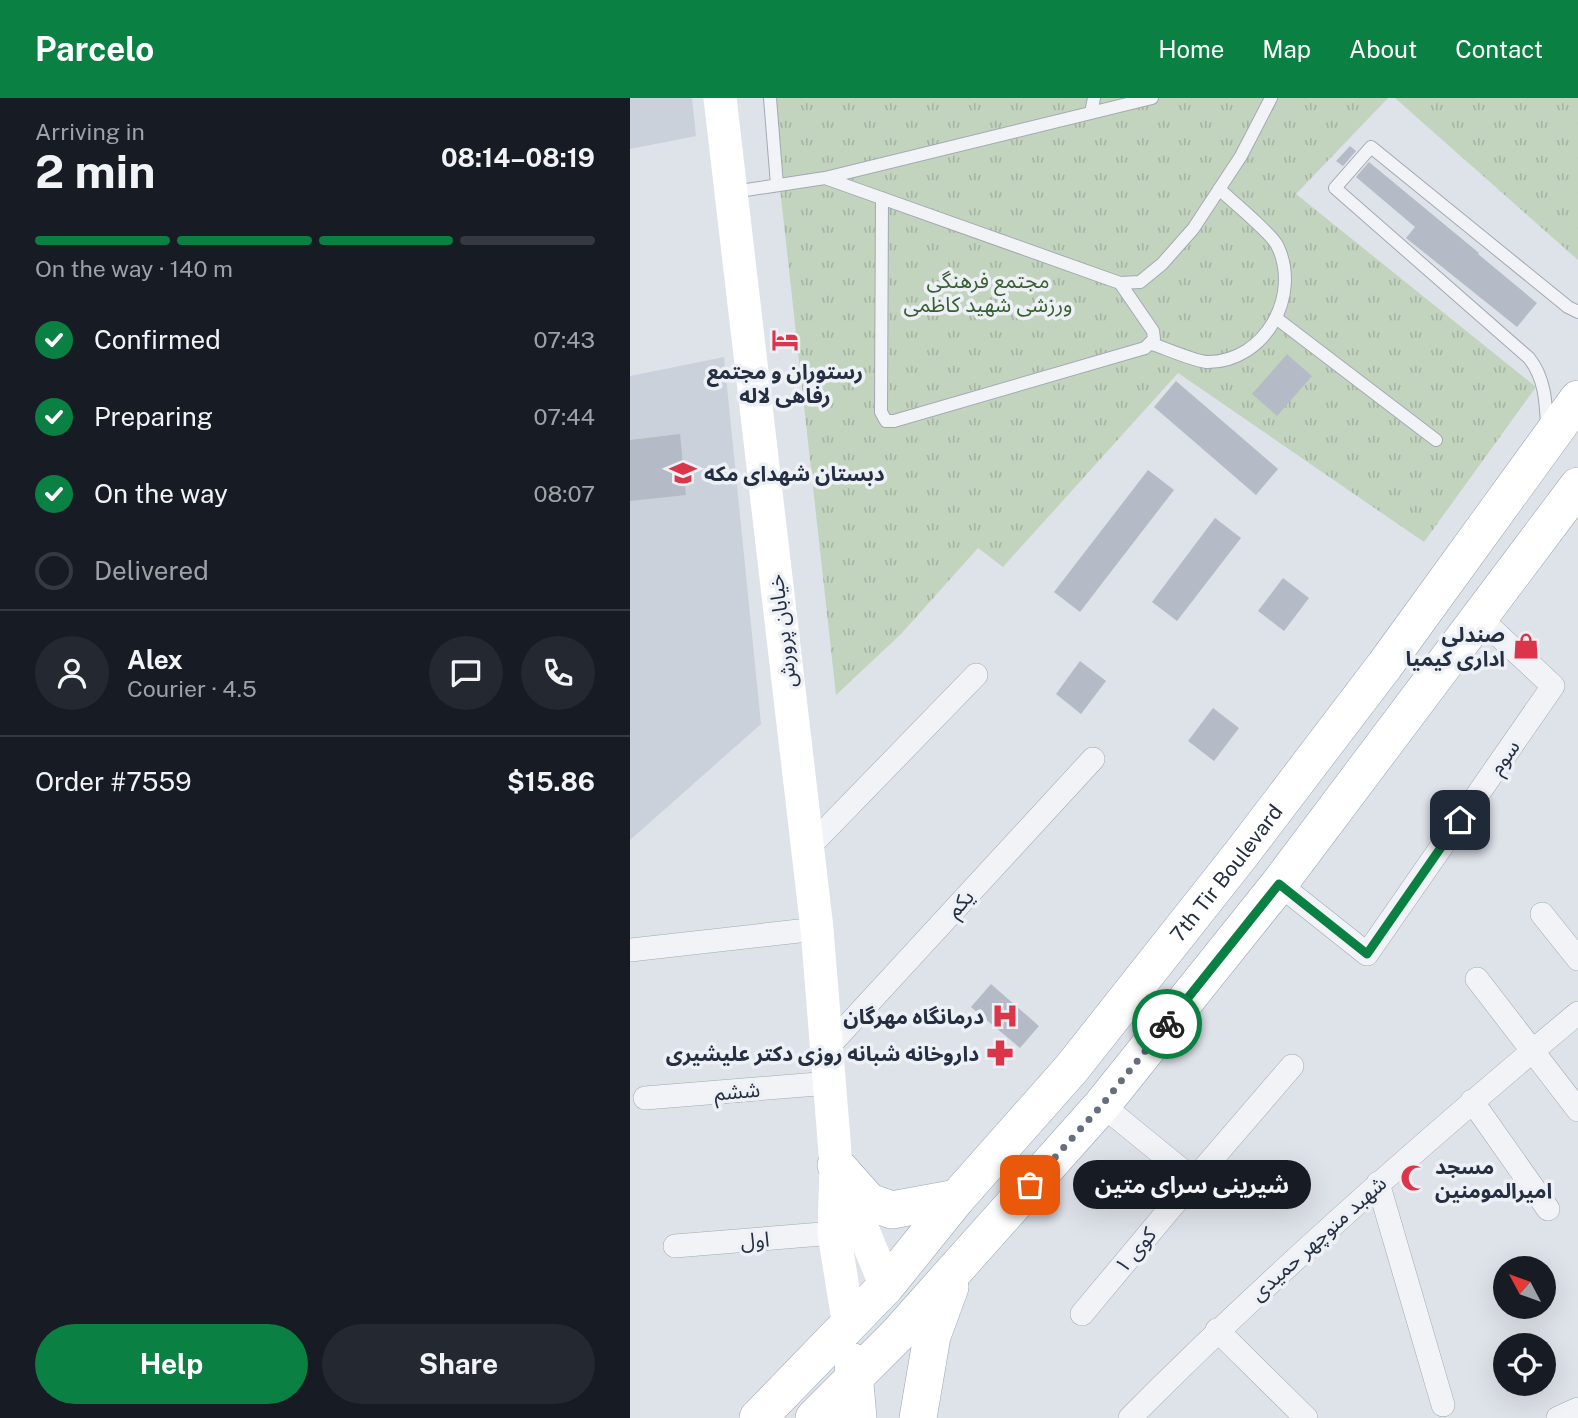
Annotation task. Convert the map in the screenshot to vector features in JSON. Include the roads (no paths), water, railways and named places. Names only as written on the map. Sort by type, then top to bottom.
[{"type":"main road","name":"7th Tir Boulevard","points":[[758,1418],[886,1286],[957,1198],[1072,1068],[1242,853],[1385,665],[1578,399]]},
{"type":"main road","points":[[814,1418],[897,1335],[1102,1105],[1279,884],[1480,618],[1575,501]]},
{"type":"main road","points":[[1385,665],[1423,692]]},
{"type":"main road","points":[[836,1165],[869,1202],[892,1210],[957,1198]]},
{"type":"main road","points":[[918,1418],[932,1336],[958,1265]]},
{"type":"main road","points":[[886,1286],[897,1335],[905,1418]]},
{"type":"main road","points":[[849,1326],[859,1418]]},
{"type":"street","name":"خیابان پرورش","points":[[720,98],[817,929],[836,1165],[834,1233],[849,1326]]},
{"type":"street","name":"سوم","points":[[1279,884],[1367,954],[1553,686],[1480,618]]},
{"type":"street","points":[[807,849],[975,675]]},
{"type":"street","name":"یکم","points":[[827,1048],[1093,759]]},
{"type":"street","points":[[1542,914],[1578,959]]},
{"type":"street","points":[[630,950],[817,929]]},
{"type":"street","points":[[1477,978],[1578,1110]]},
{"type":"street","name":"شهبد منوچهر حمیدی","points":[[1130,1418],[1216,1330],[1378,1183],[1578,1013]]},
{"type":"street","name":"کوی ۱","points":[[1082,1314],[1292,1066]]},
{"type":"street","name":"ششم","points":[[645,1098],[830,1083]]},
{"type":"street","points":[[1472,1101],[1548,1209]]},
{"type":"street","points":[[1102,1105],[1194,1180]]},
{"type":"street","name":"خیابان پرورش","points":[[836,1165],[886,1286]]},
{"type":"street","points":[[1378,1183],[1443,1405]]},
{"type":"street","name":"اول","points":[[675,1246],[834,1233]]},
{"type":"street","points":[[1216,1330],[1307,1418]]},
{"type":"street","points":[[1558,1418],[1578,1409]]},
{"type":"lane","points":[[771,98],[777,185]]},
{"type":"lane","points":[[1091,113],[1094,98]]},
{"type":"lane","points":[[729,193],[825,178],[1152,98]]},
{"type":"lane","points":[[825,178],[1120,283],[1140,282],[1162,264],[1193,229],[1241,156],[1271,98]]},
{"type":"lane","points":[[1547,441],[1546,399],[1536,367],[1529,358],[1335,188],[1371,147],[1568,307],[1578,312]]},
{"type":"lane","points":[[882,198],[881,412],[886,421],[894,421],[1152,344],[1207,362],[1236,355],[1256,344],[1271,328],[1276,318],[1283,300],[1286,277],[1277,244],[1219,189]]},
{"type":"lane","points":[[1120,283],[1153,331],[1152,344]]},
{"type":"lane","points":[[1276,318],[1436,440]]},
{"type":"place","name":"رستوران و مجتمع رفاهی لاله","points":[[785,340]]},
{"type":"place","name":"دبستان شهدای مکه","points":[[683,473]]},
{"type":"place","name":"صندلی اداری کیمیا","points":[[1526,646]]},
{"type":"place","name":"درمانگاه مهرگان","points":[[1005,1016]]},
{"type":"place","name":"داروخانه شبانه روزی دکتر علیشیری","points":[[1000,1053]]},
{"type":"place","name":"مسجد امیرالمومنین","points":[[1414,1178]]},
{"type":"place","name":"شیرینی سرای متین","points":[[1030,1185]]},
{"type":"park label","name":"مجتمع فرهنگی ورزشی شهید کاظمی","points":[[988,292]]}]
